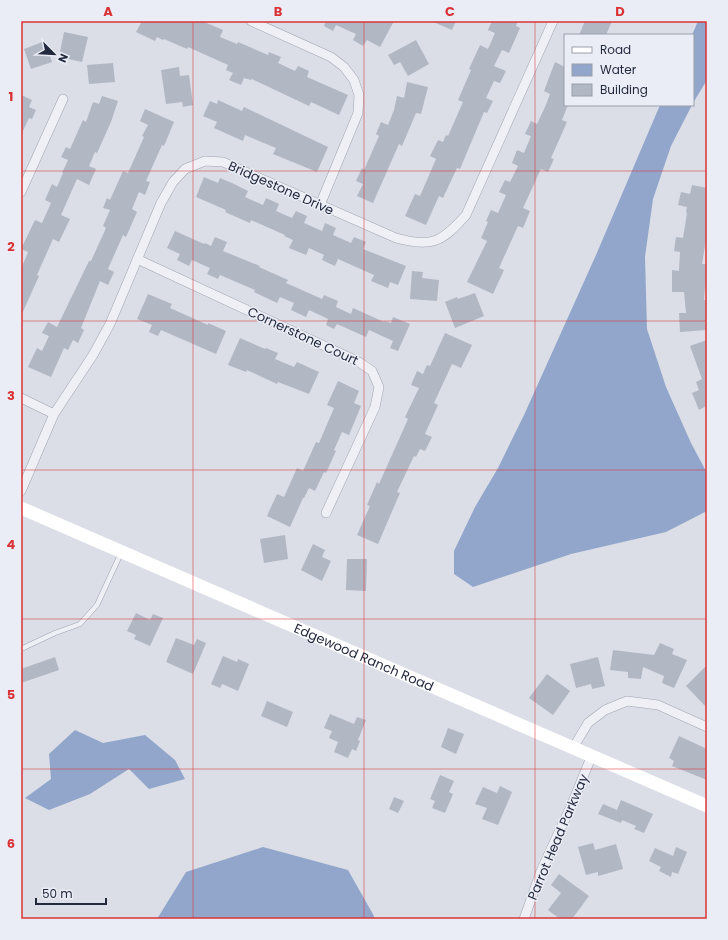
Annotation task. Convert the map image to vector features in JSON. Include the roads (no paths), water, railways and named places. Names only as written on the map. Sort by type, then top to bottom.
[{"type":"street","points":[[251,21],[331,57],[344,67],[354,80],[359,95],[358,113],[320,205]]},
{"type":"street","name":"Bridgestone Drive","points":[[21,491],[54,414],[93,355],[110,324],[161,203],[173,182],[185,168],[206,161],[223,162],[396,238],[413,243],[433,242],[453,230],[466,215],[553,21]]},
{"type":"street","points":[[21,192],[63,99]]},
{"type":"street","name":"Cornerstone Court","points":[[137,259],[359,362],[372,371],[379,387],[375,407],[326,513]]},
{"type":"street","points":[[21,398],[54,414]]},
{"type":"street","name":"Edgewood Ranch Road","points":[[21,508],[707,806]]},
{"type":"street","points":[[573,748],[588,723],[605,710],[627,701],[658,705],[707,727]]},
{"type":"street","name":"Parrot Head Parkway","points":[[524,919],[541,871],[572,804],[592,755]]},
{"type":"lane","points":[[21,649],[55,633],[80,624],[97,605],[122,552]]},
{"type":"water","points":[[698,21],[707,21],[707,80],[694,101],[694,34],[692,34]]},
{"type":"water","points":[[660,106],[691,106],[671,146],[653,199],[645,257],[647,329],[666,387],[691,443],[707,473],[707,511],[666,532],[571,554],[473,587],[454,574],[454,551],[475,507],[498,468],[524,415],[596,255]]},
{"type":"water","points":[[75,730],[103,743],[145,735],[175,760],[185,779],[149,789],[129,769],[90,794],[49,810],[25,798],[51,779],[49,754]]},
{"type":"water","points":[[263,847],[348,870],[374,916],[374,919],[157,919],[186,872]]}]
